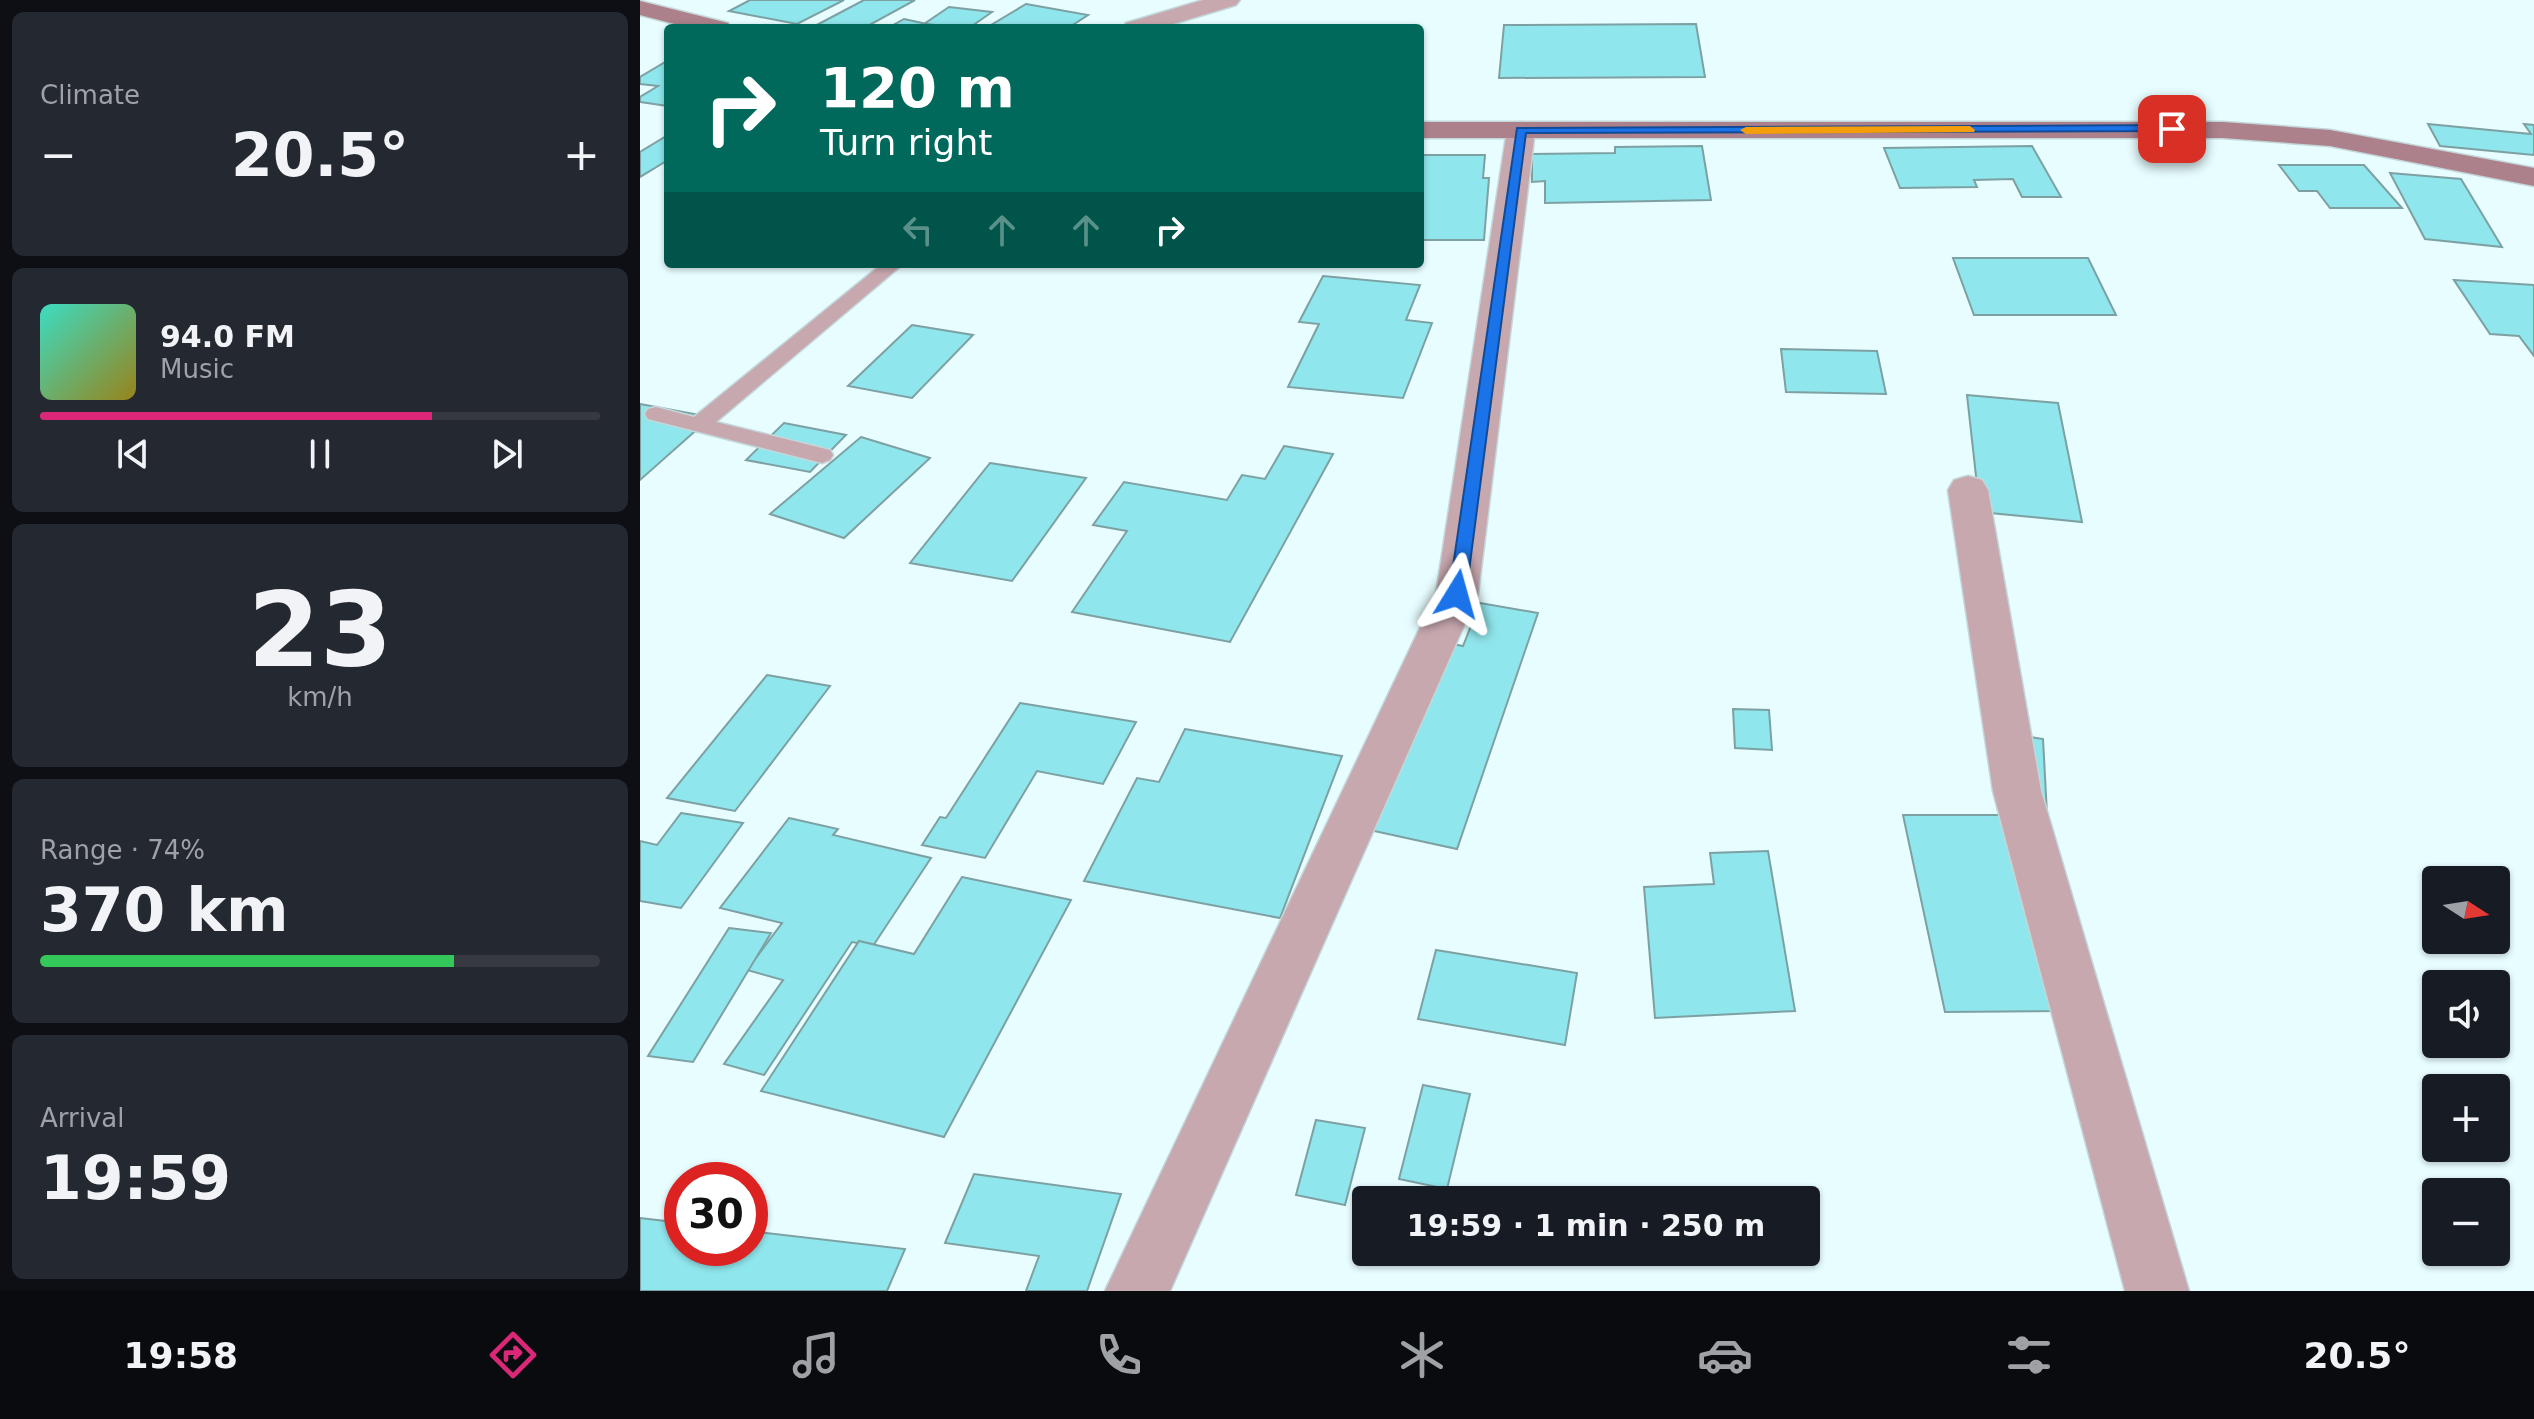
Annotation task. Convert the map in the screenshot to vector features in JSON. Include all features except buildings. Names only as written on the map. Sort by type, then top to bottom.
[{"type":"main road","points":[[640,8],[703,24]]},
{"type":"main road","points":[[1424,130],[2236,130],[2386,147],[2534,177]]},
{"type":"street","points":[[1148,24],[1228,0]]},
{"type":"street","points":[[1137,1291],[1457,594],[1521,130]]},
{"type":"street","points":[[1968,490],[2017,791],[2157,1291]]},
{"type":"lane","points":[[698,425],[889,268]]},
{"type":"lane","points":[[656,414],[822,455]]},
{"type":"slow traffic","points":[[1746,130],[1970,130]]},
{"type":"route","points":[[1457,594],[1521,130],[2172,129]]}]
